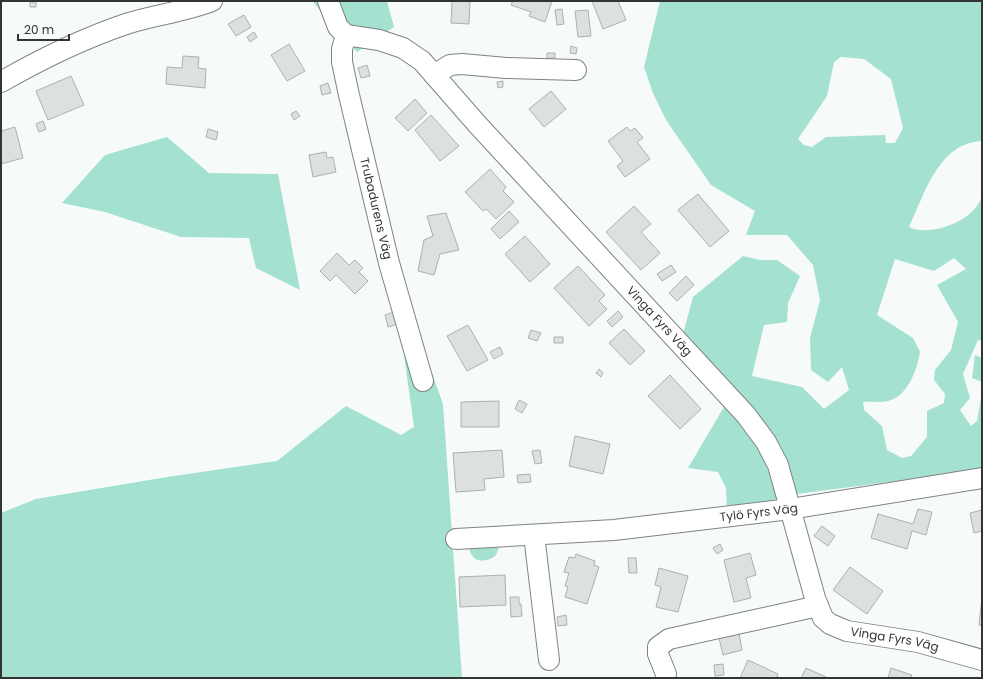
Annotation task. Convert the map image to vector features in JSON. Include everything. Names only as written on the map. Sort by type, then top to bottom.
[{"type":"street","points":[[1,82],[52,54],[92,36],[127,24],[212,1]]},
{"type":"street","points":[[328,1],[338,27],[346,34]]},
{"type":"street","name":"Vinga Fyrs Väg","points":[[346,34],[379,40],[402,48],[422,61],[746,415],[766,442],[778,465],[818,606],[823,618],[830,624],[847,631],[918,642],[982,660]]},
{"type":"street","name":"Trubadurens Väg","points":[[346,34],[342,56],[346,82],[389,263],[423,381]]},
{"type":"street","points":[[434,75],[450,65],[462,64],[506,68],[576,70]]},
{"type":"street","name":"Tylö Fyrs Väg","points":[[456,539],[614,530],[790,509],[982,478]]},
{"type":"street","points":[[534,535],[549,660]]},
{"type":"street","points":[[666,674],[658,654],[658,647],[669,639],[818,606]]},
{"type":"green space","points":[[312,1],[387,1],[394,27],[357,52]]},
{"type":"green space","points":[[660,1],[982,1],[982,141],[967,144],[954,151],[944,160],[935,172],[909,227],[918,230],[929,230],[952,224],[963,219],[972,212],[982,195],[982,341],[978,340],[963,374],[970,398],[960,410],[971,426],[977,421],[982,392],[982,470],[797,494],[727,511],[726,488],[718,472],[688,468],[731,395],[683,334],[693,297],[743,256],[760,260],[777,260],[800,276],[788,303],[787,322],[764,325],[752,376],[802,387],[824,409],[849,390],[842,367],[828,382],[811,370],[810,338],[820,300],[813,265],[787,235],[746,235],[755,211],[711,185],[666,120],[653,93],[644,67]],"holes":[[[841,57],[864,59],[891,79],[903,128],[895,143],[886,143],[885,135],[826,137],[812,147],[804,145],[798,139],[827,96],[834,62]],[[954,258],[966,269],[937,285],[958,322],[951,350],[935,370],[934,380],[945,394],[944,403],[927,411],[927,437],[911,456],[902,458],[887,450],[882,426],[864,410],[863,402],[888,401],[901,394],[914,374],[920,352],[913,338],[877,315],[895,259],[934,271]]]},
{"type":"green space","points":[[167,137],[209,173],[278,174],[300,290],[256,268],[249,238],[181,237],[105,212],[62,203],[105,155]]},
{"type":"green space","points":[[423,348],[443,404],[462,678],[1,678],[1,513],[36,499],[167,477],[277,461],[346,406],[401,435],[414,427],[404,355]]},
{"type":"green space","points":[[975,355],[982,358],[982,382],[972,378]]},
{"type":"green space","points":[[500,544],[496,555],[483,561],[475,559],[472,556],[469,546]]},
{"type":"building","points":[[452,1],[470,1],[469,24],[451,23]]},
{"type":"building","points":[[513,1],[552,1],[545,22],[529,16],[531,12],[511,5]]},
{"type":"building","points":[[592,1],[618,1],[626,20],[603,29]]},
{"type":"building","points":[[30,2],[36,2],[36,7],[30,7]]},
{"type":"building","points":[[562,9],[564,24],[557,25],[555,10]]},
{"type":"building","points":[[588,10],[591,36],[578,37],[575,11]]},
{"type":"building","points":[[244,15],[251,27],[236,36],[228,24]]},
{"type":"building","points":[[254,32],[257,37],[250,42],[247,37]]},
{"type":"building","points":[[289,44],[305,71],[287,81],[271,55]]},
{"type":"building","points":[[571,46],[577,48],[576,54],[570,53]]},
{"type":"building","points":[[547,53],[555,53],[555,58],[547,58]]},
{"type":"building","points":[[183,56],[199,57],[198,68],[206,69],[205,88],[166,84],[167,67],[182,68]]},
{"type":"building","points":[[367,65],[370,76],[361,78],[358,68]]},
{"type":"building","points":[[71,76],[84,105],[48,120],[36,91]]},
{"type":"building","points":[[503,81],[503,87],[498,88],[497,82]]},
{"type":"building","points":[[328,83],[331,93],[322,95],[320,86]]},
{"type":"building","points":[[551,91],[566,109],[544,127],[529,109]]},
{"type":"building","points":[[415,99],[427,113],[408,131],[395,118]]},
{"type":"building","points":[[296,111],[300,116],[294,120],[291,114]]},
{"type":"building","points":[[431,115],[459,146],[440,161],[415,130]]},
{"type":"building","points":[[43,121],[46,129],[39,132],[36,124]]},
{"type":"building","points":[[15,127],[23,158],[1,164],[1,131]]},
{"type":"building","points":[[627,127],[630,131],[635,128],[643,138],[637,142],[650,159],[625,177],[617,166],[623,161],[608,141]]},
{"type":"building","points":[[208,129],[218,132],[216,140],[206,137]]},
{"type":"building","points":[[326,152],[327,158],[333,157],[336,172],[313,177],[309,155]]},
{"type":"building","points":[[490,169],[506,187],[503,191],[514,202],[496,219],[486,209],[483,211],[465,192]]},
{"type":"building","points":[[698,194],[729,231],[710,247],[678,210]]},
{"type":"building","points":[[634,206],[651,224],[641,232],[660,253],[641,270],[606,232]]},
{"type":"building","points":[[509,211],[519,222],[500,239],[491,229]]},
{"type":"building","points":[[446,213],[459,250],[440,254],[434,275],[418,271],[424,240],[433,236],[427,216]]},
{"type":"building","points":[[525,236],[550,264],[530,282],[505,254]]},
{"type":"building","points":[[337,253],[349,265],[355,260],[363,268],[359,272],[368,281],[355,294],[336,275],[330,281],[320,271]]},
{"type":"building","points":[[671,265],[676,272],[662,281],[657,274]]},
{"type":"building","points":[[578,266],[605,295],[599,301],[607,309],[589,326],[554,288]]},
{"type":"building","points":[[686,276],[694,285],[677,301],[669,293]]},
{"type":"building","points":[[618,311],[623,317],[612,327],[607,321]]},
{"type":"building","points":[[394,312],[398,324],[388,327],[385,315]]},
{"type":"building","points":[[468,325],[488,360],[467,371],[447,336]]},
{"type":"building","points":[[624,329],[645,351],[630,365],[609,343]]},
{"type":"building","points":[[531,330],[541,333],[537,341],[528,338]]},
{"type":"building","points":[[554,337],[563,337],[563,343],[554,343]]},
{"type":"building","points":[[500,347],[503,354],[494,359],[490,352]]},
{"type":"building","points":[[599,369],[603,373],[601,377],[596,373]]},
{"type":"building","points":[[670,375],[701,409],[680,429],[648,396]]},
{"type":"building","points":[[519,400],[527,404],[522,413],[515,409]]},
{"type":"building","points":[[499,401],[499,427],[461,427],[461,402]]},
{"type":"building","points":[[575,436],[610,444],[603,474],[569,466]]},
{"type":"building","points":[[502,450],[504,477],[484,479],[485,490],[456,492],[453,453]]},
{"type":"building","points":[[540,450],[542,463],[535,464],[532,451]]},
{"type":"building","points":[[530,474],[531,482],[518,483],[517,475]]},
{"type":"building","points":[[918,509],[932,512],[926,535],[912,531],[907,549],[871,538],[878,514],[913,524]]},
{"type":"building","points":[[982,510],[982,531],[974,533],[970,513]]},
{"type":"building","points":[[822,526],[835,536],[828,546],[814,536]]},
{"type":"building","points":[[720,544],[723,550],[717,554],[713,548]]},
{"type":"building","points":[[750,553],[756,575],[746,578],[751,598],[734,602],[724,560]]},
{"type":"building","points":[[576,554],[595,561],[594,565],[599,567],[587,604],[565,597],[568,587],[565,586],[569,573],[564,572],[569,557],[575,558]]},
{"type":"building","points":[[628,558],[636,558],[637,573],[629,573]]},
{"type":"building","points":[[850,567],[883,591],[867,614],[833,590]]},
{"type":"building","points":[[659,568],[688,576],[678,612],[656,607],[661,587],[655,585]]},
{"type":"building","points":[[505,575],[506,605],[460,607],[459,577]]},
{"type":"building","points":[[510,597],[519,597],[522,616],[511,617]]},
{"type":"building","points":[[982,597],[982,626],[979,625]]},
{"type":"building","points":[[566,615],[567,625],[558,626],[557,617]]},
{"type":"building","points":[[739,633],[742,650],[723,655],[719,638]]},
{"type":"building","points":[[748,660],[778,674],[777,678],[740,678]]},
{"type":"building","points":[[723,664],[724,675],[715,676],[714,665]]},
{"type":"building","points":[[806,668],[826,677],[826,678],[801,678]]},
{"type":"building","points":[[891,668],[912,675],[911,678],[888,678]]}]
